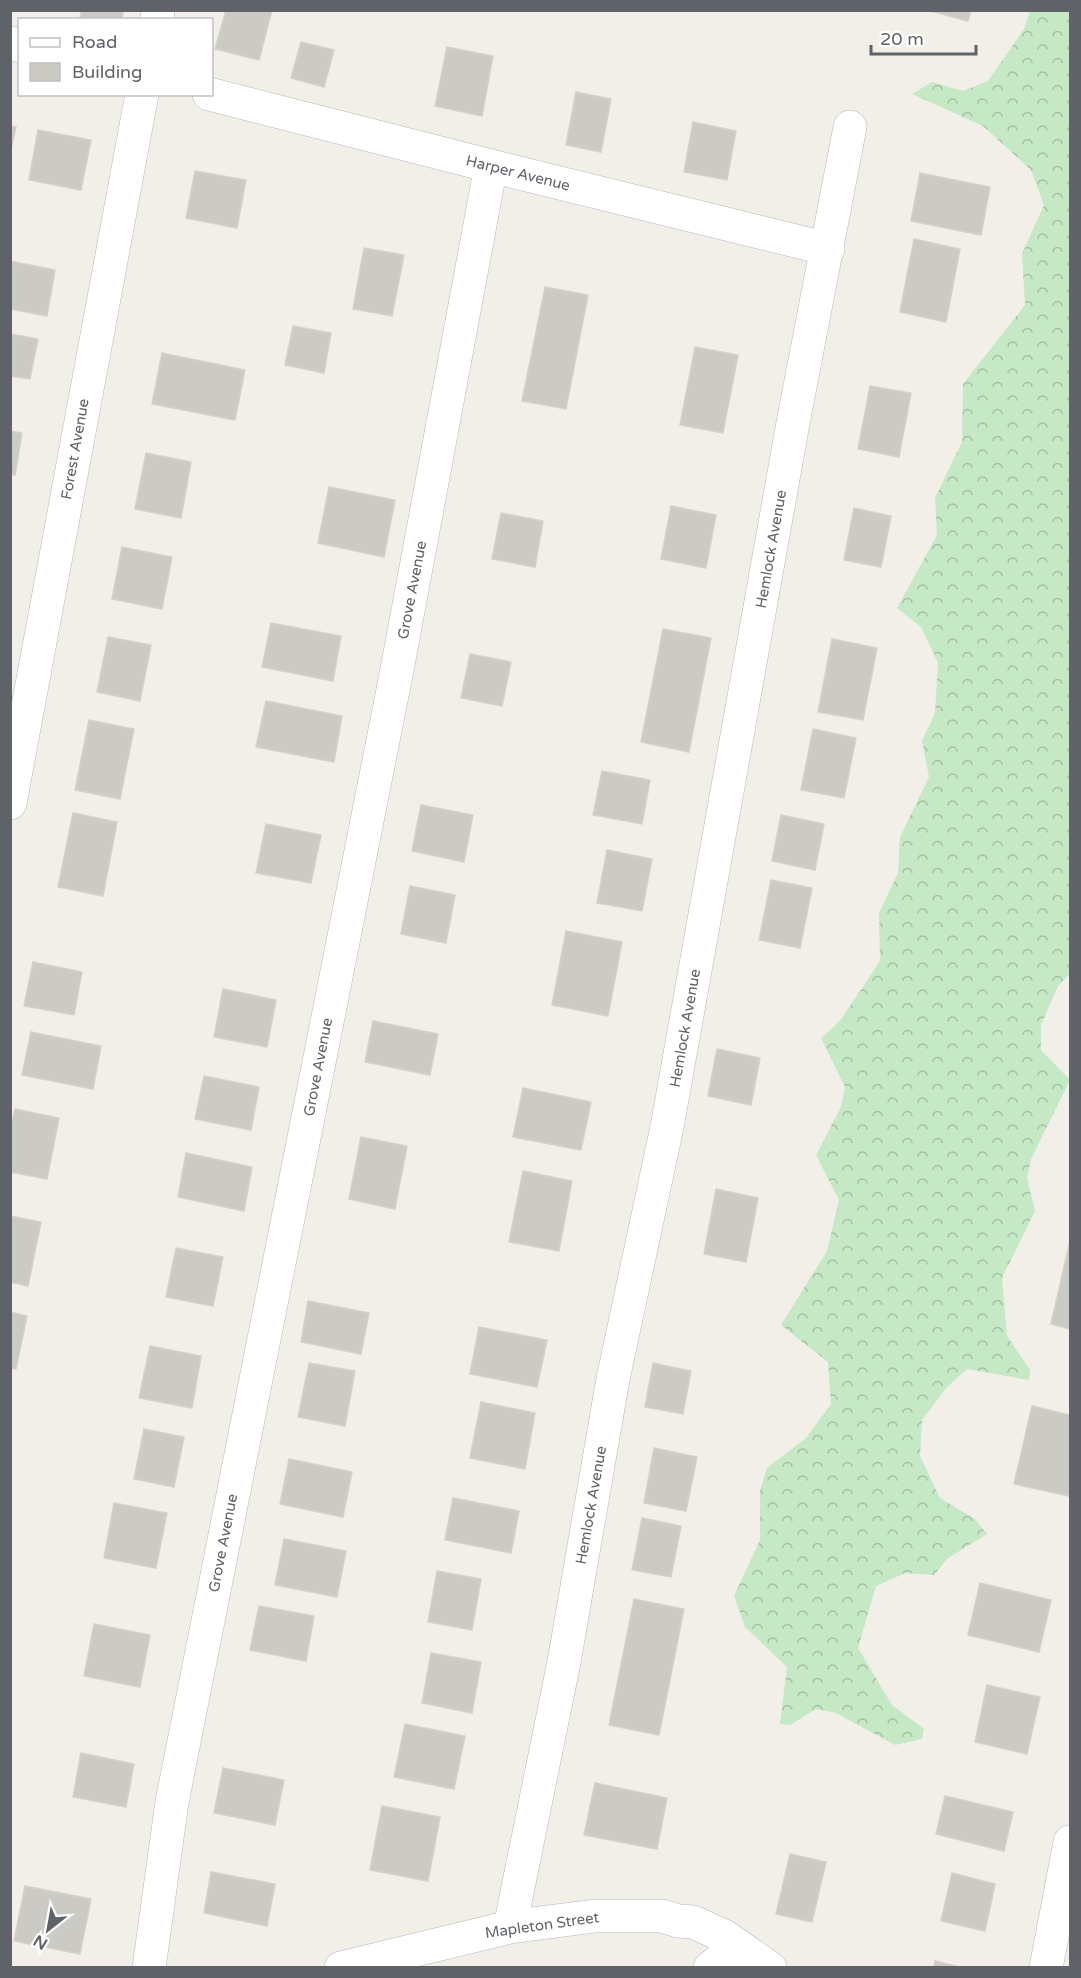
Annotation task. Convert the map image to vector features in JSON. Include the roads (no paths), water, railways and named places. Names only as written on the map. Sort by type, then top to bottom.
[{"type":"street","name":"Harper Avenue","points":[[213,95],[828,249]]},
{"type":"street","name":"Forest Avenue","points":[[10,803],[142,96]]},
{"type":"street","name":"Hemlock Avenue","points":[[510,1927],[564,1662],[613,1379],[667,1127],[793,423],[850,127]]},
{"type":"street","name":"Grove Avenue","points":[[149,1968],[172,1802],[394,687],[491,166]]},
{"type":"street","points":[[1046,1968],[1071,1842]]},
{"type":"street","name":"Mapleton Street","points":[[341,1968],[510,1927],[595,1916],[662,1916],[678,1921],[693,1922],[724,1936],[770,1968]]},
{"type":"street","points":[[710,1968],[737,1946]]}]
